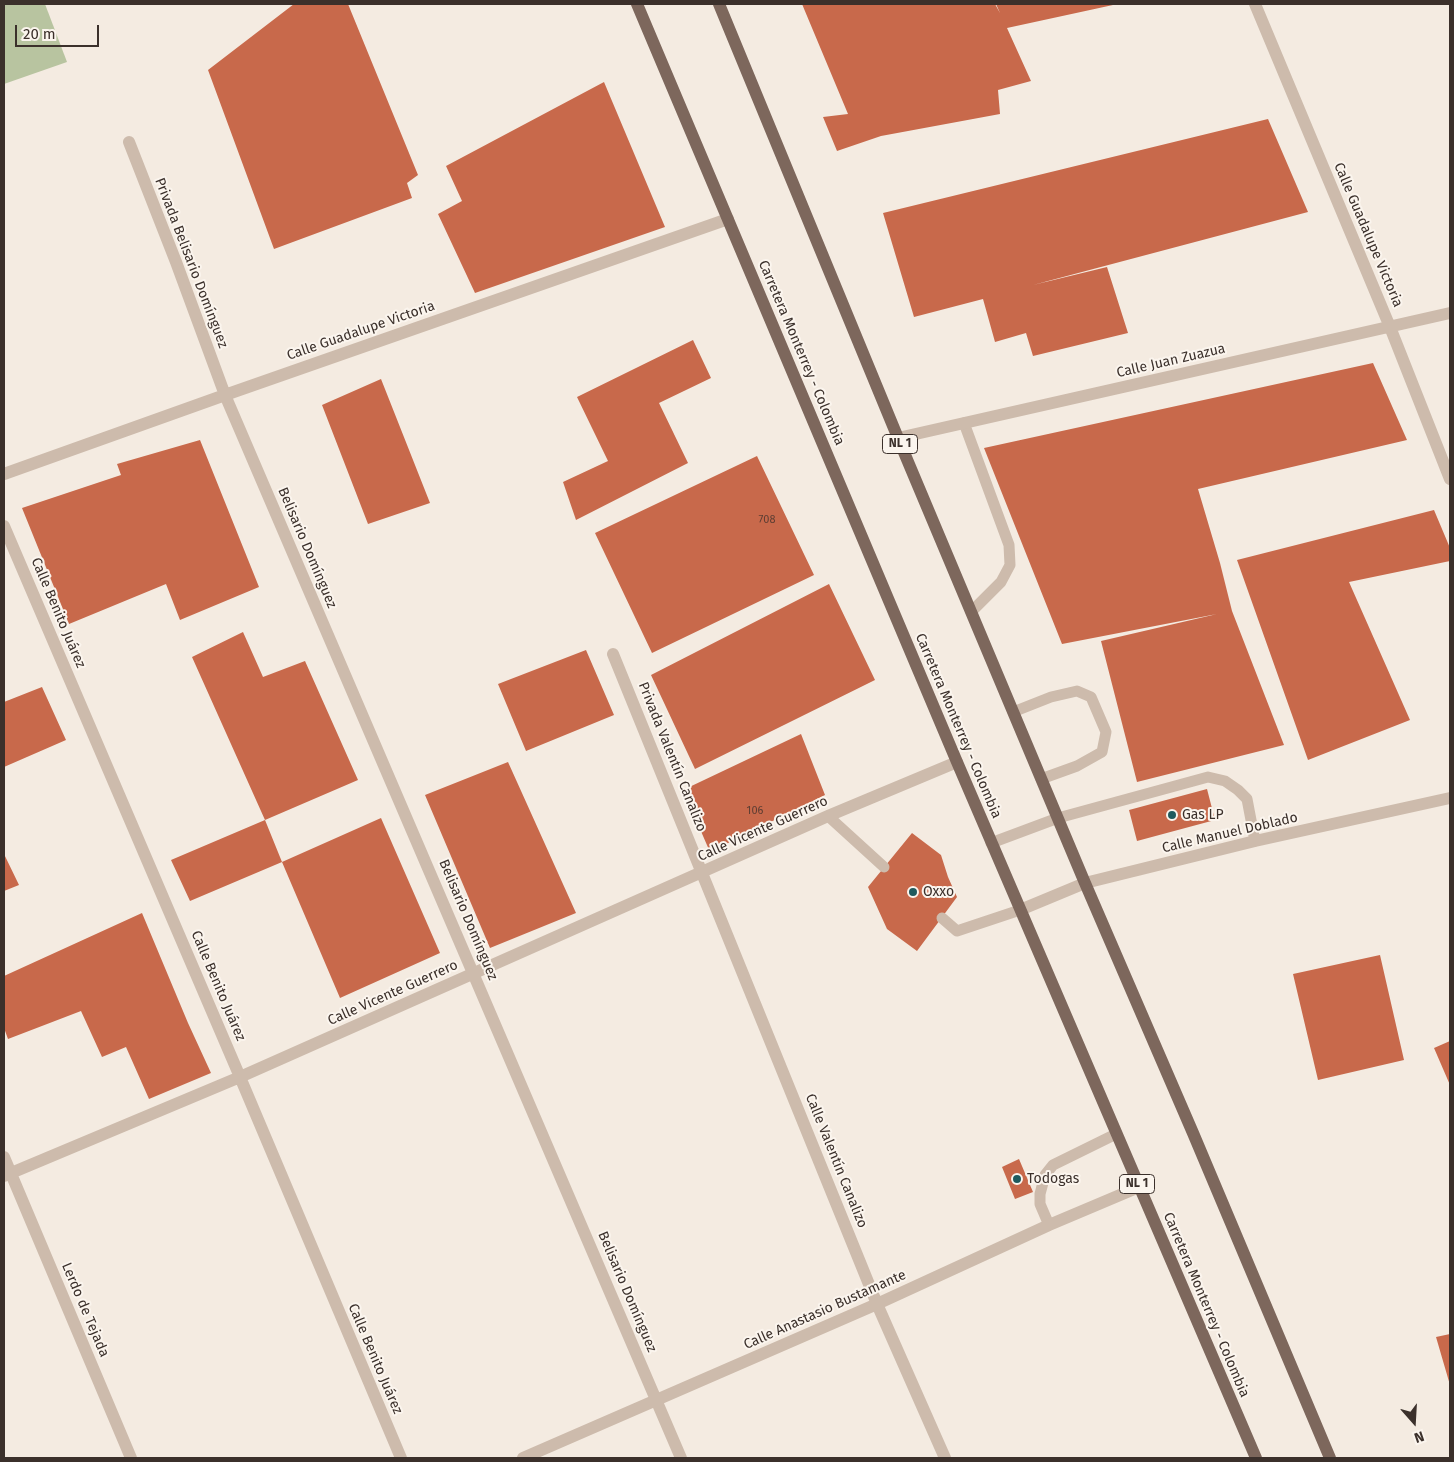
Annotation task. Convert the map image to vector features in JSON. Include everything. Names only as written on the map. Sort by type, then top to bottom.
[{"type":"main road","name":"Carretera Monterrey - Colombia","points":[[636,4],[1020,910],[1256,1458]]},
{"type":"main road","name":"NL 1","points":[[719,4],[1013,712],[1330,1458]]},
{"type":"street","name":"Calle Guadalupe Victoria","points":[[1256,4],[1390,327],[1450,479]]},
{"type":"street","name":"Privada Belisario Domínguez","points":[[129,142],[225,395]]},
{"type":"street","name":"Calle Guadalupe Victoria","points":[[4,474],[728,219]]},
{"type":"street","name":"Calle Juan Zuazua","points":[[898,438],[1450,313]]},
{"type":"street","name":"Belisario Domínguez","points":[[225,395],[681,1458]]},
{"type":"street","name":"Calle Benito Juárez","points":[[4,526],[401,1458]]},
{"type":"street","name":"Privada Valentín Canalizo","points":[[613,654],[703,873]]},
{"type":"street","name":"Calle Vicente Guerrero","points":[[7,1175],[240,1077],[828,816],[957,762]]},
{"type":"street","name":"Calle Manuel Doblado","points":[[1020,910],[1085,883],[1255,841],[1450,798]]},
{"type":"street","name":"Calle Valentín Canalizo","points":[[703,873],[877,1304],[945,1458]]},
{"type":"street","name":"Lerdo de Tejada","points":[[4,1157],[7,1175],[132,1458]]},
{"type":"street","name":"Calle Anastasio Bustamante","points":[[523,1458],[877,1304],[1049,1225],[1139,1188]]},
{"type":"lane","points":[[964,423],[1010,551],[1010,565],[1001,582],[971,612]]},
{"type":"lane","points":[[1013,712],[1051,697],[1077,691],[1091,696],[1106,732],[1102,752],[1077,766],[1042,779]]},
{"type":"lane","points":[[992,843],[1058,818],[1208,778],[1225,781],[1238,790],[1246,799],[1255,841]]},
{"type":"lane","points":[[828,816],[884,868]]},
{"type":"lane","points":[[942,918],[957,931],[1020,910]]},
{"type":"lane","points":[[1049,1225],[1040,1204],[1040,1194],[1045,1175],[1053,1165],[1116,1134]]},
{"type":"green space","points":[[4,4],[45,4],[67,62],[4,84]]},
{"type":"building","points":[[294,4],[348,4],[418,175],[407,183],[412,198],[274,249],[208,70]]},
{"type":"building","points":[[802,4],[995,4],[1000,13],[996,4],[1113,5],[1007,28],[1031,81],[998,90],[1000,114],[881,136],[837,151],[823,117],[848,114]]},
{"type":"building","points":[[604,82],[665,227],[475,293],[438,214],[462,201],[446,166]]},
{"type":"building","points":[[1268,119],[1308,212],[1033,285],[1107,267],[1128,333],[1033,356],[1026,333],[995,342],[983,299],[914,317],[883,213]]},
{"type":"building","points":[[693,340],[711,378],[659,403],[688,463],[576,520],[563,482],[608,461],[577,397]]},
{"type":"building","points":[[1373,363],[1407,440],[1198,489],[1232,611],[1284,745],[1137,782],[1101,641],[1217,614],[1062,644],[984,448]]},
{"type":"building","points":[[381,379],[430,503],[368,524],[322,405]]},
{"type":"building","points":[[200,440],[259,587],[180,620],[166,584],[69,624],[22,508],[121,475],[117,464]]},
{"type":"building","points":[[757,456],[814,575],[652,653],[595,533]]},
{"type":"building","points":[[1434,510],[1450,548],[1450,561],[1349,582],[1410,720],[1308,760],[1237,560]]},
{"type":"building","points":[[829,584],[875,680],[695,769],[651,675]]},
{"type":"building","points":[[243,632],[263,677],[305,661],[358,780],[265,820],[192,657]]},
{"type":"building","points":[[586,650],[614,715],[526,751],[498,684]]},
{"type":"building","points":[[42,687],[66,740],[4,767],[4,702]]},
{"type":"building","points":[[801,734],[825,795],[710,852],[683,790]]},
{"type":"building","points":[[508,762],[576,913],[490,948],[425,795]]},
{"type":"building","name":"Gas LP","points":[[1207,789],[1215,820],[1137,841],[1129,810]]},
{"type":"building","points":[[381,818],[440,953],[340,998],[282,862]]},
{"type":"building","points":[[265,820],[282,862],[190,901],[171,860]]},
{"type":"building","name":"Oxxo","points":[[912,833],[941,855],[957,897],[917,951],[887,929],[868,887]]},
{"type":"building","points":[[4,854],[19,885],[4,891]]},
{"type":"building","points":[[142,913],[211,1073],[149,1099],[126,1047],[102,1057],[81,1011],[8,1039],[4,1028],[4,976]]},
{"type":"building","points":[[1380,955],[1404,1060],[1318,1080],[1293,974]]},
{"type":"building","points":[[1450,1041],[1450,1085],[1434,1048]]},
{"type":"building","name":"Todogas","points":[[1019,1159],[1033,1192],[1015,1199],[1002,1167]]},
{"type":"building","points":[[1450,1334],[1450,1385],[1436,1337]]},
{"type":"place","name":"Gas LP","points":[[1172,815]]},
{"type":"place","name":"Oxxo","points":[[913,892]]},
{"type":"place","name":"Todogas","points":[[1017,1179]]}]
